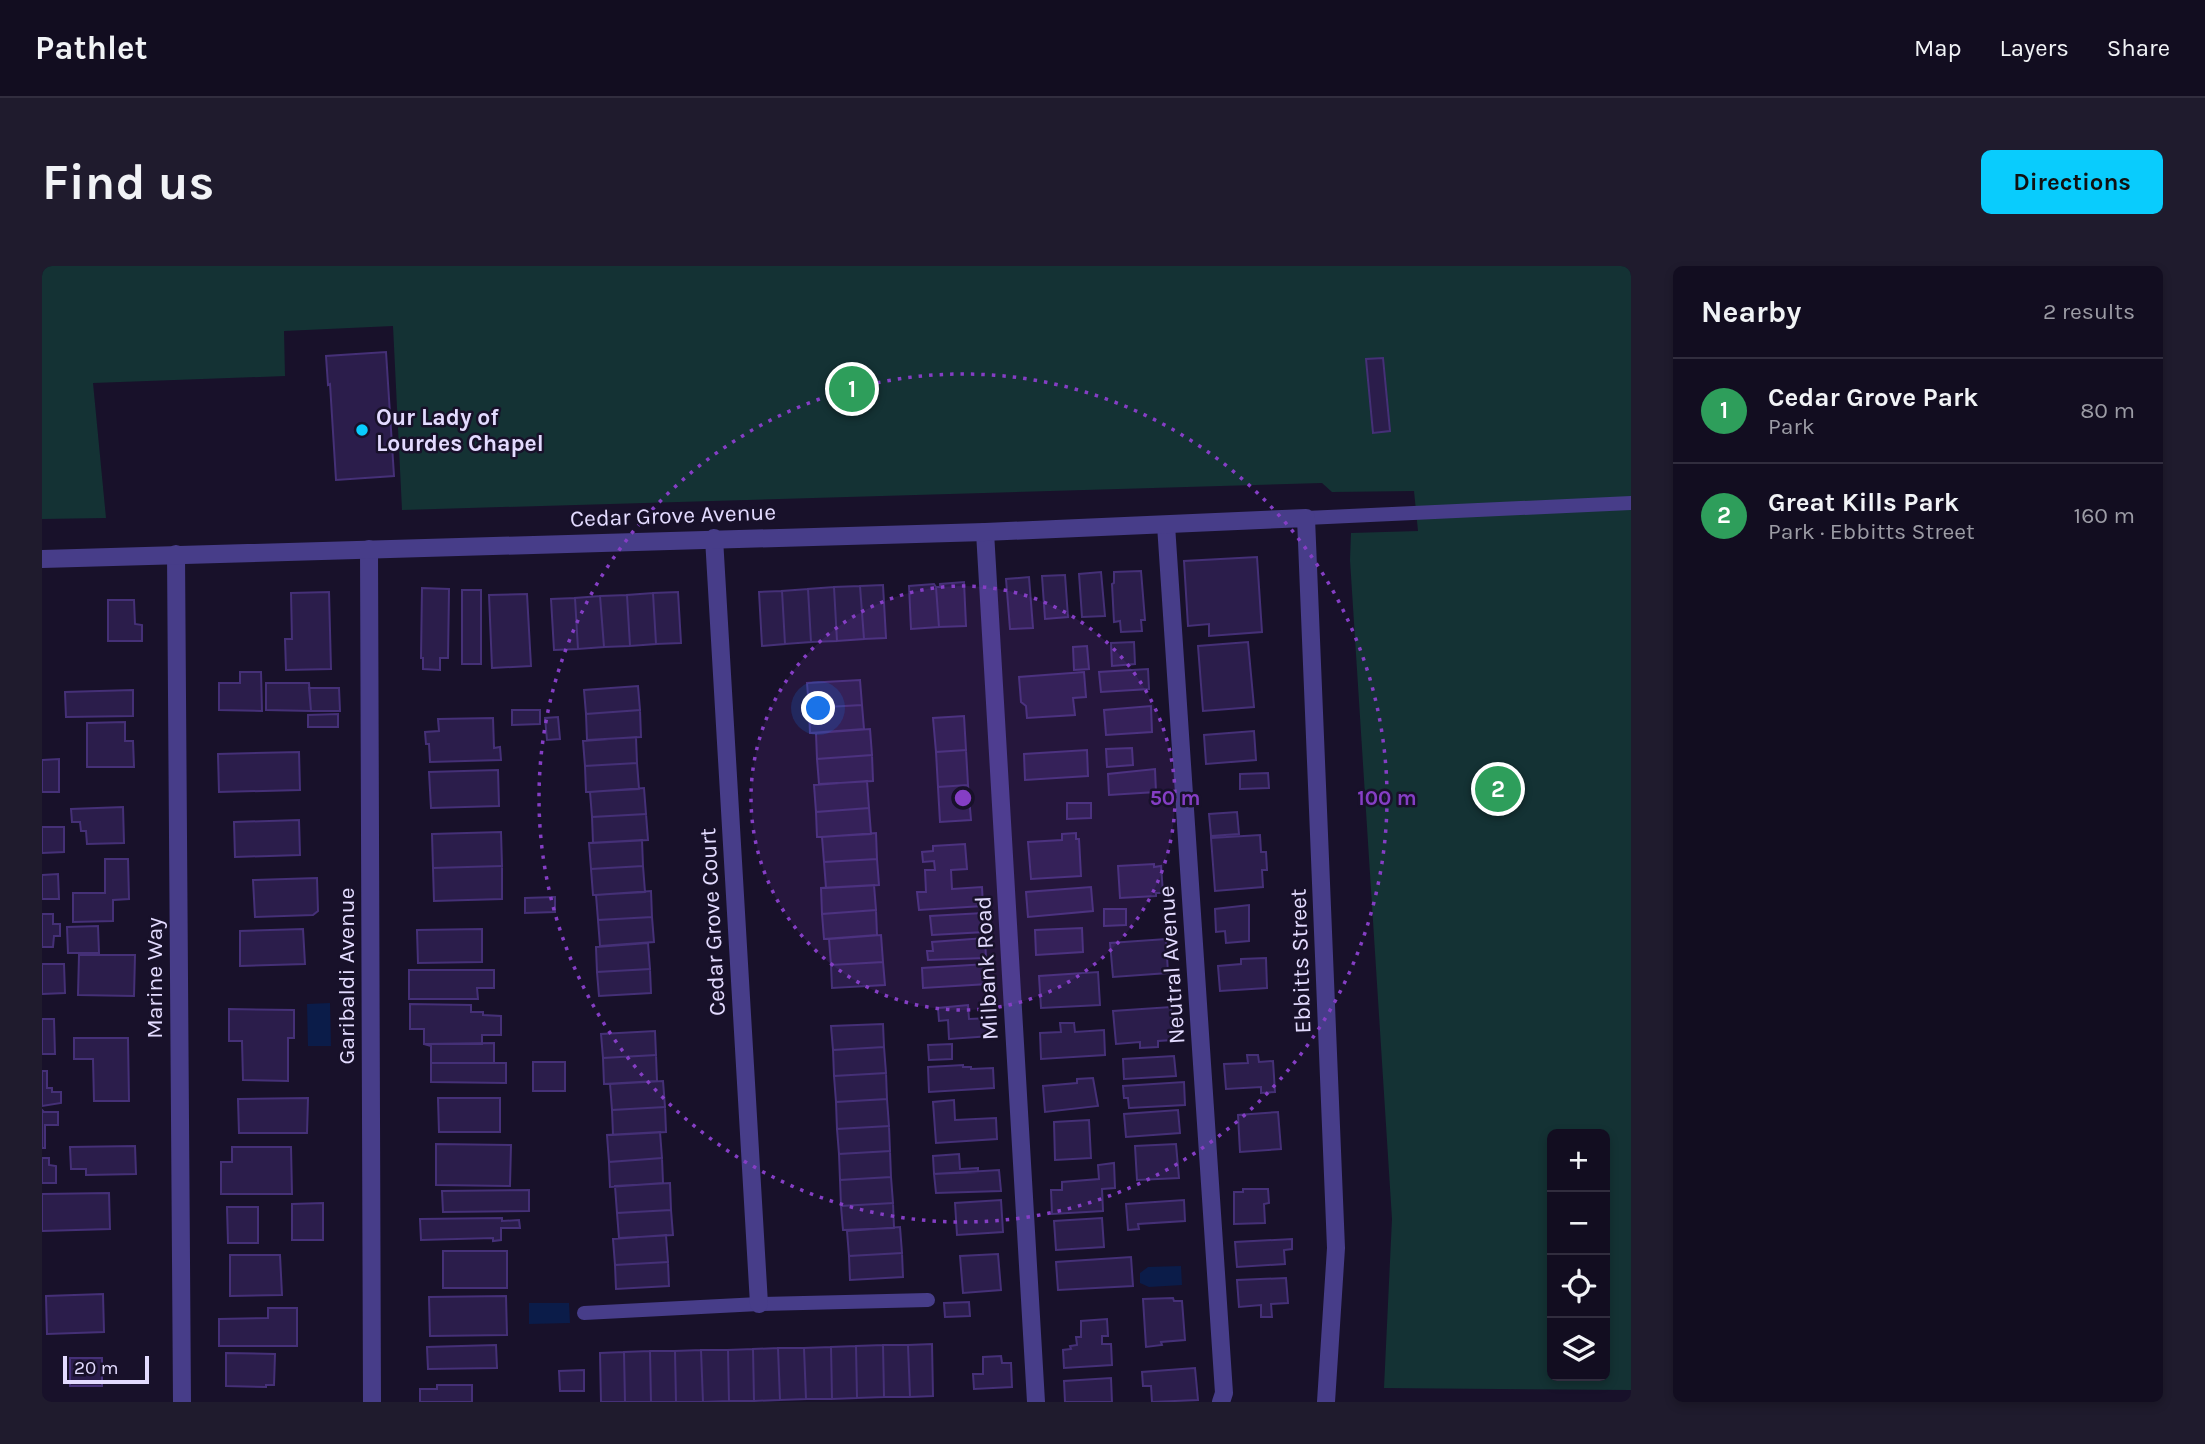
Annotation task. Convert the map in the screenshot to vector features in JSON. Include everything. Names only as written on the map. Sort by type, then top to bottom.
[{"type":"street","name":"Cedar Grove Avenue","points":[[42,559],[985,532],[1306,519]]},
{"type":"street","name":"Ebbitts Street","points":[[1306,519],[1336,1248],[1326,1402]]},
{"type":"street","name":"Neutral Avenue","points":[[1166,525],[1224,1393],[1221,1402]]},
{"type":"street","name":"Milbank Road","points":[[985,532],[1036,1402]]},
{"type":"street","name":"Cedar Grove Court","points":[[713,538],[759,1304]]},
{"type":"street","name":"Garibaldi Avenue","points":[[369,549],[372,1402]]},
{"type":"street","name":"Marine Way","points":[[176,554],[182,1402]]},
{"type":"lane","points":[[1306,519],[1631,503]]},
{"type":"lane","points":[[584,1313],[759,1304],[928,1300]]},
{"type":"green space","points":[[42,266],[1631,266],[1631,1390],[1384,1388],[1392,1219],[1350,560],[1351,533],[1418,531],[1414,491],[1332,492],[1322,483],[402,510],[393,326],[284,331],[285,376],[93,383],[106,518],[42,519]]},
{"type":"water","points":[[330,1003],[331,1046],[308,1046],[307,1004]]},
{"type":"water","points":[[1181,1266],[1182,1285],[1149,1287],[1140,1283],[1140,1273],[1148,1267]]},
{"type":"water","points":[[529,1303],[569,1303],[570,1323],[529,1324]]},
{"type":"building","name":"Our Lady of Lourdes Chapel","points":[[386,352],[394,476],[336,480],[326,356]]},
{"type":"building","points":[[1383,358],[1390,431],[1373,433],[1366,359]]},
{"type":"building","points":[[1257,557],[1262,632],[1209,636],[1209,624],[1188,626],[1184,561]]},
{"type":"building","points":[[1141,571],[1145,620],[1141,620],[1142,631],[1121,632],[1120,621],[1114,622],[1114,572]]},
{"type":"building","points":[[1101,572],[1105,616],[1082,617],[1079,574]]},
{"type":"building","points":[[1065,575],[1068,617],[1045,619],[1042,576]]},
{"type":"building","points":[[1029,577],[1033,628],[1010,629],[1006,579]]},
{"type":"building","points":[[964,582],[966,626],[939,627],[936,587],[940,587],[940,584]]},
{"type":"building","points":[[934,584],[939,627],[911,629],[909,586]]},
{"type":"building","points":[[883,585],[886,638],[864,639],[860,586]]},
{"type":"building","points":[[860,586],[864,639],[837,641],[834,587]]},
{"type":"building","points":[[834,587],[837,641],[811,642],[808,589]]},
{"type":"building","points":[[422,588],[449,589],[448,658],[440,658],[440,670],[423,669]]},
{"type":"building","points":[[808,589],[811,642],[785,644],[782,591]]},
{"type":"building","points":[[462,590],[481,590],[481,664],[462,664]]},
{"type":"building","points":[[782,591],[785,644],[762,646],[759,592]]},
{"type":"building","points":[[329,592],[331,669],[286,670],[285,639],[292,639],[291,593]]},
{"type":"building","points":[[678,592],[681,643],[656,644],[653,593]]},
{"type":"building","points":[[653,593],[656,644],[630,646],[627,595]]},
{"type":"building","points":[[527,594],[531,666],[492,668],[489,595]]},
{"type":"building","points":[[627,595],[630,646],[604,647],[600,596]]},
{"type":"building","points":[[600,596],[604,647],[578,649],[575,598]]},
{"type":"building","points":[[575,598],[578,649],[554,650],[551,599]]},
{"type":"building","points":[[108,600],[134,600],[135,624],[142,625],[142,641],[108,641]]},
{"type":"building","points":[[1134,642],[1135,664],[1112,666],[1111,643]]},
{"type":"building","points":[[1248,642],[1254,707],[1203,711],[1198,646]]},
{"type":"building","points":[[1087,646],[1089,669],[1074,670],[1073,647]]},
{"type":"building","points":[[1148,669],[1149,689],[1101,692],[1099,672]]},
{"type":"building","points":[[240,672],[261,672],[262,711],[219,710],[219,683],[240,683]]},
{"type":"building","points":[[1084,672],[1086,697],[1073,698],[1075,715],[1027,718],[1026,706],[1021,702],[1019,677]]},
{"type":"building","points":[[860,680],[862,705],[809,708],[807,683]]},
{"type":"building","points":[[266,683],[309,683],[311,711],[266,710]]},
{"type":"building","points":[[638,686],[640,710],[586,714],[584,690]]},
{"type":"building","points":[[309,688],[339,688],[340,711],[311,711]]},
{"type":"building","points":[[133,690],[133,716],[66,717],[65,692]]},
{"type":"building","points":[[862,705],[864,729],[810,733],[809,708]]},
{"type":"building","points":[[1151,706],[1152,732],[1106,735],[1104,710]]},
{"type":"building","points":[[512,710],[540,710],[540,724],[512,725]]},
{"type":"building","points":[[640,710],[641,737],[587,740],[586,714]]},
{"type":"building","points":[[338,714],[338,727],[308,727],[308,715]]},
{"type":"building","points":[[964,716],[966,750],[936,752],[933,718]]},
{"type":"building","points":[[558,717],[560,739],[547,740],[545,718]]},
{"type":"building","points":[[493,718],[494,748],[500,747],[501,760],[430,762],[425,732],[439,731],[438,719]]},
{"type":"building","points":[[125,722],[125,741],[133,741],[134,767],[87,767],[87,723]]},
{"type":"building","points":[[870,729],[872,755],[817,759],[816,733]]},
{"type":"building","points":[[1254,731],[1256,760],[1206,764],[1204,735]]},
{"type":"building","points":[[636,737],[637,763],[585,766],[583,741]]},
{"type":"building","points":[[1132,748],[1133,765],[1107,767],[1106,749]]},
{"type":"building","points":[[966,750],[968,785],[938,787],[936,752]]},
{"type":"building","points":[[1087,750],[1088,776],[1025,780],[1024,754]]},
{"type":"building","points":[[299,752],[300,790],[219,792],[218,754]]},
{"type":"building","points":[[872,755],[873,781],[819,784],[817,759]]},
{"type":"building","points":[[59,759],[59,792],[42,792],[42,760]]},
{"type":"building","points":[[637,763],[639,789],[586,792],[585,766]]},
{"type":"building","points":[[1155,769],[1156,792],[1109,795],[1108,774]]},
{"type":"building","points":[[498,770],[499,806],[431,808],[429,772]]},
{"type":"building","points":[[1268,773],[1269,788],[1240,789],[1240,774]]},
{"type":"building","points":[[867,781],[869,808],[816,812],[814,785]]},
{"type":"building","points":[[968,785],[971,820],[940,822],[938,787]]},
{"type":"building","points":[[644,788],[646,814],[592,817],[590,792]]},
{"type":"building","points":[[1067,803],[1091,803],[1091,818],[1067,819]]},
{"type":"building","points":[[123,807],[124,843],[87,844],[86,831],[81,831],[80,822],[72,822],[71,809]]},
{"type":"building","points":[[869,808],[871,834],[817,837],[816,812]]},
{"type":"building","points":[[1237,812],[1239,834],[1211,836],[1209,814]]},
{"type":"building","points":[[646,814],[648,840],[593,843],[592,817]]},
{"type":"building","points":[[299,820],[300,855],[235,857],[234,822]]},
{"type":"building","points":[[42,827],[64,827],[64,852],[42,853]]},
{"type":"building","points":[[501,832],[502,866],[433,868],[432,834]]},
{"type":"building","points":[[876,833],[877,859],[824,862],[822,837]]},
{"type":"building","points":[[1076,833],[1076,839],[1079,839],[1081,876],[1031,879],[1028,842],[1062,840],[1062,834]]},
{"type":"building","points":[[1260,835],[1261,852],[1266,852],[1267,870],[1262,870],[1263,887],[1215,891],[1211,838]]},
{"type":"building","points":[[642,840],[643,866],[591,869],[589,843]]},
{"type":"building","points":[[965,844],[967,869],[951,870],[952,889],[982,887],[983,906],[919,910],[917,892],[926,892],[925,870],[935,870],[934,861],[923,862],[922,852],[933,851],[933,846]]},
{"type":"building","points":[[105,859],[128,859],[129,899],[113,900],[113,921],[73,922],[73,893],[105,893]]},
{"type":"building","points":[[877,859],[879,885],[826,888],[824,862]]},
{"type":"building","points":[[1154,864],[1154,867],[1161,866],[1163,893],[1156,893],[1156,896],[1120,898],[1118,866]]},
{"type":"building","points":[[502,866],[502,899],[434,901],[433,868]]},
{"type":"building","points":[[643,866],[645,892],[593,895],[591,869]]},
{"type":"building","points":[[58,874],[59,899],[42,899],[42,875]]},
{"type":"building","points":[[317,878],[318,911],[313,915],[255,917],[253,880]]},
{"type":"building","points":[[874,885],[876,910],[822,914],[821,888]]},
{"type":"building","points":[[1091,887],[1093,911],[1028,917],[1026,892]]},
{"type":"building","points":[[651,891],[652,917],[598,920],[596,895]]},
{"type":"building","points":[[555,897],[555,912],[525,913],[525,898]]},
{"type":"building","points":[[1249,905],[1249,941],[1226,943],[1225,931],[1216,932],[1215,909]]},
{"type":"building","points":[[1104,909],[1126,909],[1126,925],[1104,926]]},
{"type":"building","points":[[876,910],[877,935],[824,939],[822,914]]},
{"type":"building","points":[[983,913],[985,932],[932,935],[930,916]]},
{"type":"building","points":[[42,914],[53,914],[53,924],[60,924],[60,936],[54,936],[53,947],[42,947]]},
{"type":"building","points":[[652,917],[654,942],[600,946],[598,920]]},
{"type":"building","points":[[98,926],[99,953],[68,953],[67,927]]},
{"type":"building","points":[[1082,928],[1083,952],[1036,955],[1035,930]]},
{"type":"building","points":[[303,929],[305,964],[240,966],[240,931]]},
{"type":"building","points":[[482,929],[482,962],[418,963],[417,930]]},
{"type":"building","points":[[881,935],[883,962],[831,965],[829,939]]},
{"type":"building","points":[[985,938],[986,958],[928,960],[927,951],[933,951],[932,942]]},
{"type":"building","points":[[1166,939],[1168,973],[1113,977],[1110,943]]},
{"type":"building","points":[[648,943],[650,969],[597,972],[596,947]]},
{"type":"building","points":[[79,955],[135,955],[134,996],[78,995]]},
{"type":"building","points":[[1266,958],[1267,988],[1220,991],[1218,966],[1241,964],[1241,959]]},
{"type":"building","points":[[883,962],[885,985],[832,988],[831,965]]},
{"type":"building","points":[[42,964],[64,964],[65,993],[42,994]]},
{"type":"building","points":[[987,964],[988,984],[923,988],[922,968]]},
{"type":"building","points":[[650,969],[651,993],[599,996],[597,972]]},
{"type":"building","points":[[409,970],[494,970],[494,988],[477,988],[478,999],[409,999]]},
{"type":"building","points":[[1098,972],[1100,1005],[1041,1008],[1039,976]]},
{"type":"building","points":[[410,1004],[471,1005],[471,1012],[501,1016],[501,1035],[482,1035],[482,1044],[424,1044],[424,1029],[410,1029]]},
{"type":"building","points":[[968,1005],[969,1019],[990,1018],[991,1036],[949,1039],[948,1020],[939,1021],[938,1008]]},
{"type":"building","points":[[1171,1007],[1173,1040],[1158,1041],[1158,1047],[1140,1048],[1140,1042],[1116,1044],[1113,1011]]},
{"type":"building","points":[[229,1009],[294,1010],[294,1038],[288,1038],[288,1081],[243,1080],[242,1041],[229,1041]]},
{"type":"building","points":[[42,1019],[54,1019],[55,1054],[42,1054]]},
{"type":"building","points":[[1060,1023],[1074,1023],[1075,1032],[1104,1030],[1105,1055],[1041,1059],[1040,1033],[1061,1032]]},
{"type":"building","points":[[883,1024],[884,1047],[833,1050],[831,1026]]},
{"type":"building","points":[[655,1031],[656,1055],[603,1058],[601,1034]]},
{"type":"building","points":[[74,1038],[128,1038],[129,1101],[94,1101],[93,1059],[74,1059]]},
{"type":"building","points":[[494,1043],[494,1063],[431,1063],[431,1046],[424,1044]]},
{"type":"building","points":[[952,1044],[952,1059],[929,1060],[928,1045]]},
{"type":"building","points":[[884,1047],[886,1073],[834,1076],[833,1050]]},
{"type":"building","points":[[656,1055],[657,1081],[604,1084],[603,1058]]},
{"type":"building","points":[[1247,1055],[1258,1055],[1259,1062],[1273,1061],[1275,1092],[1261,1093],[1261,1087],[1226,1089],[1224,1064],[1248,1063]]},
{"type":"building","points":[[1174,1056],[1176,1076],[1124,1079],[1123,1059]]},
{"type":"building","points":[[533,1062],[565,1062],[565,1091],[533,1091]]},
{"type":"building","points":[[431,1063],[506,1063],[506,1083],[431,1082]]},
{"type":"building","points":[[963,1065],[971,1069],[993,1068],[994,1088],[929,1092],[928,1067]]},
{"type":"building","points":[[42,1071],[47,1071],[47,1088],[52,1088],[52,1092],[61,1092],[61,1103],[42,1106]]},
{"type":"building","points":[[886,1073],[887,1099],[836,1102],[834,1076]]},
{"type":"building","points":[[1093,1078],[1098,1106],[1045,1112],[1043,1086],[1077,1083],[1077,1079]]},
{"type":"building","points":[[663,1081],[665,1107],[612,1110],[610,1084]]},
{"type":"building","points":[[1184,1082],[1185,1105],[1129,1108],[1128,1098],[1124,1098],[1123,1086]]},
{"type":"building","points":[[308,1098],[307,1133],[239,1133],[238,1099]]},
{"type":"building","points":[[438,1098],[500,1098],[500,1132],[439,1132]]},
{"type":"building","points":[[887,1099],[889,1126],[837,1129],[836,1102]]},
{"type":"building","points":[[954,1100],[955,1120],[996,1118],[997,1139],[936,1143],[933,1102]]},
{"type":"building","points":[[665,1107],[666,1132],[613,1135],[612,1110]]},
{"type":"building","points":[[42,1110],[58,1112],[58,1125],[45,1125],[45,1148],[42,1148]]},
{"type":"building","points":[[1178,1110],[1180,1133],[1126,1137],[1124,1114]]},
{"type":"building","points":[[1278,1112],[1281,1149],[1240,1152],[1238,1115]]},
{"type":"building","points":[[1089,1120],[1091,1158],[1055,1160],[1054,1122]]},
{"type":"building","points":[[889,1126],[890,1151],[839,1154],[837,1129]]},
{"type":"building","points":[[660,1132],[662,1158],[609,1162],[607,1135]]},
{"type":"building","points":[[436,1144],[511,1145],[510,1186],[436,1185]]},
{"type":"building","points":[[1176,1144],[1179,1178],[1137,1180],[1135,1146]]},
{"type":"building","points":[[135,1146],[136,1174],[86,1175],[86,1169],[71,1169],[70,1147]]},
{"type":"building","points":[[232,1147],[291,1147],[292,1194],[221,1194],[221,1162],[232,1162]]},
{"type":"building","points":[[890,1151],[891,1177],[840,1180],[839,1154]]},
{"type":"building","points":[[959,1154],[960,1169],[978,1168],[978,1172],[934,1174],[933,1156]]},
{"type":"building","points":[[42,1158],[49,1158],[49,1165],[56,1166],[56,1183],[42,1183]]},
{"type":"building","points":[[662,1158],[663,1183],[610,1187],[609,1162]]},
{"type":"building","points":[[1114,1163],[1115,1188],[1102,1189],[1103,1211],[1052,1214],[1051,1190],[1062,1190],[1062,1182],[1099,1179],[1098,1165]]},
{"type":"building","points":[[999,1170],[1001,1191],[936,1193],[934,1174]]},
{"type":"building","points":[[891,1177],[893,1203],[841,1206],[840,1180]]},
{"type":"building","points":[[670,1183],[671,1210],[617,1213],[615,1186]]},
{"type":"building","points":[[1243,1189],[1268,1189],[1269,1203],[1264,1204],[1265,1223],[1234,1224],[1234,1192],[1243,1192]]},
{"type":"building","points":[[529,1190],[529,1211],[443,1212],[442,1191]]},
{"type":"building","points":[[109,1193],[110,1229],[42,1231],[42,1194]]},
{"type":"building","points":[[1001,1200],[1003,1232],[957,1235],[955,1203]]},
{"type":"building","points":[[1184,1200],[1185,1221],[1138,1224],[1139,1229],[1128,1230],[1126,1204]]},
{"type":"building","points":[[323,1203],[323,1240],[292,1240],[292,1204]]},
{"type":"building","points":[[893,1203],[894,1228],[843,1230],[841,1206]]},
{"type":"building","points":[[227,1207],[258,1207],[258,1243],[228,1243]]},
{"type":"building","points":[[671,1210],[673,1235],[619,1238],[617,1213]]},
{"type":"building","points":[[502,1218],[502,1221],[519,1220],[520,1228],[501,1228],[501,1240],[421,1240],[420,1219]]},
{"type":"building","points":[[1102,1218],[1104,1247],[1056,1250],[1054,1221]]},
{"type":"building","points":[[900,1227],[902,1253],[849,1256],[847,1231]]},
{"type":"building","points":[[666,1235],[668,1262],[615,1265],[613,1239]]},
{"type":"building","points":[[1292,1239],[1292,1249],[1284,1250],[1285,1264],[1237,1267],[1235,1242]]},
{"type":"building","points":[[443,1251],[507,1251],[507,1288],[443,1288]]},
{"type":"building","points":[[902,1253],[903,1277],[850,1280],[849,1256]]},
{"type":"building","points":[[998,1254],[1001,1290],[963,1293],[960,1256]]},
{"type":"building","points":[[230,1255],[280,1255],[282,1295],[230,1296]]},
{"type":"building","points":[[1131,1257],[1133,1286],[1058,1290],[1056,1262]]},
{"type":"building","points":[[668,1262],[669,1286],[616,1289],[615,1265]]},
{"type":"building","points":[[1286,1278],[1288,1303],[1271,1304],[1272,1317],[1261,1317],[1261,1305],[1239,1307],[1237,1280]]},
{"type":"building","points":[[103,1294],[104,1332],[47,1334],[46,1296]]},
{"type":"building","points":[[506,1296],[507,1335],[430,1336],[429,1297]]},
{"type":"building","points":[[1173,1298],[1174,1301],[1182,1301],[1185,1340],[1161,1342],[1162,1345],[1146,1347],[1143,1299]]},
{"type":"building","points":[[969,1302],[970,1316],[945,1317],[944,1303]]},
{"type":"building","points":[[268,1308],[297,1308],[297,1346],[219,1346],[219,1319],[268,1318]]},
{"type":"building","points":[[1107,1319],[1108,1336],[1102,1336],[1102,1344],[1111,1344],[1112,1365],[1064,1368],[1063,1350],[1077,1345],[1076,1337],[1081,1337],[1081,1321]]},
{"type":"building","points":[[932,1344],[933,1396],[910,1397],[908,1345]]},
{"type":"building","points":[[496,1345],[497,1368],[428,1369],[427,1347]]},
{"type":"building","points":[[883,1345],[908,1345],[910,1397],[884,1397]]},
{"type":"building","points":[[883,1345],[884,1397],[857,1398],[856,1346]]},
{"type":"building","points":[[856,1346],[857,1398],[832,1399],[831,1347]]},
{"type":"building","points":[[831,1347],[832,1399],[806,1399],[804,1348]]},
{"type":"building","points":[[778,1348],[804,1348],[806,1399],[780,1400]]},
{"type":"building","points":[[778,1348],[780,1400],[754,1401],[753,1349]]},
{"type":"building","points":[[753,1349],[754,1401],[729,1401],[728,1350]]},
{"type":"building","points":[[701,1350],[703,1402],[676,1402],[675,1351]]},
{"type":"building","points":[[701,1350],[728,1350],[729,1401],[703,1402]]},
{"type":"building","points":[[650,1351],[651,1402],[625,1402],[624,1352]]},
{"type":"building","points":[[650,1351],[675,1351],[676,1402],[651,1402]]},
{"type":"building","points":[[624,1352],[625,1402],[601,1402],[600,1353]]},
{"type":"building","points":[[226,1353],[275,1354],[274,1385],[226,1386]]},
{"type":"building","points":[[1001,1356],[1002,1363],[1011,1363],[1012,1387],[974,1389],[973,1374],[983,1374],[983,1357]]},
{"type":"building","points":[[70,1358],[102,1358],[102,1386],[70,1386]]},
{"type":"building","points":[[1195,1368],[1198,1400],[1152,1402],[1151,1386],[1143,1386],[1142,1372]]},
{"type":"building","points":[[584,1370],[584,1391],[560,1391],[559,1371]]},
{"type":"building","points":[[1111,1378],[1112,1402],[1065,1402],[1064,1381]]},
{"type":"building","points":[[437,1385],[472,1385],[472,1402],[420,1402],[420,1389],[437,1389]]},
{"type":"place","name":"Cedar Grove Park","points":[[852,389]]},
{"type":"place","name":"Our Lady of Lourdes Chapel","points":[[362,430]]},
{"type":"place","name":"Great Kills Park","points":[[1498,789]]}]
